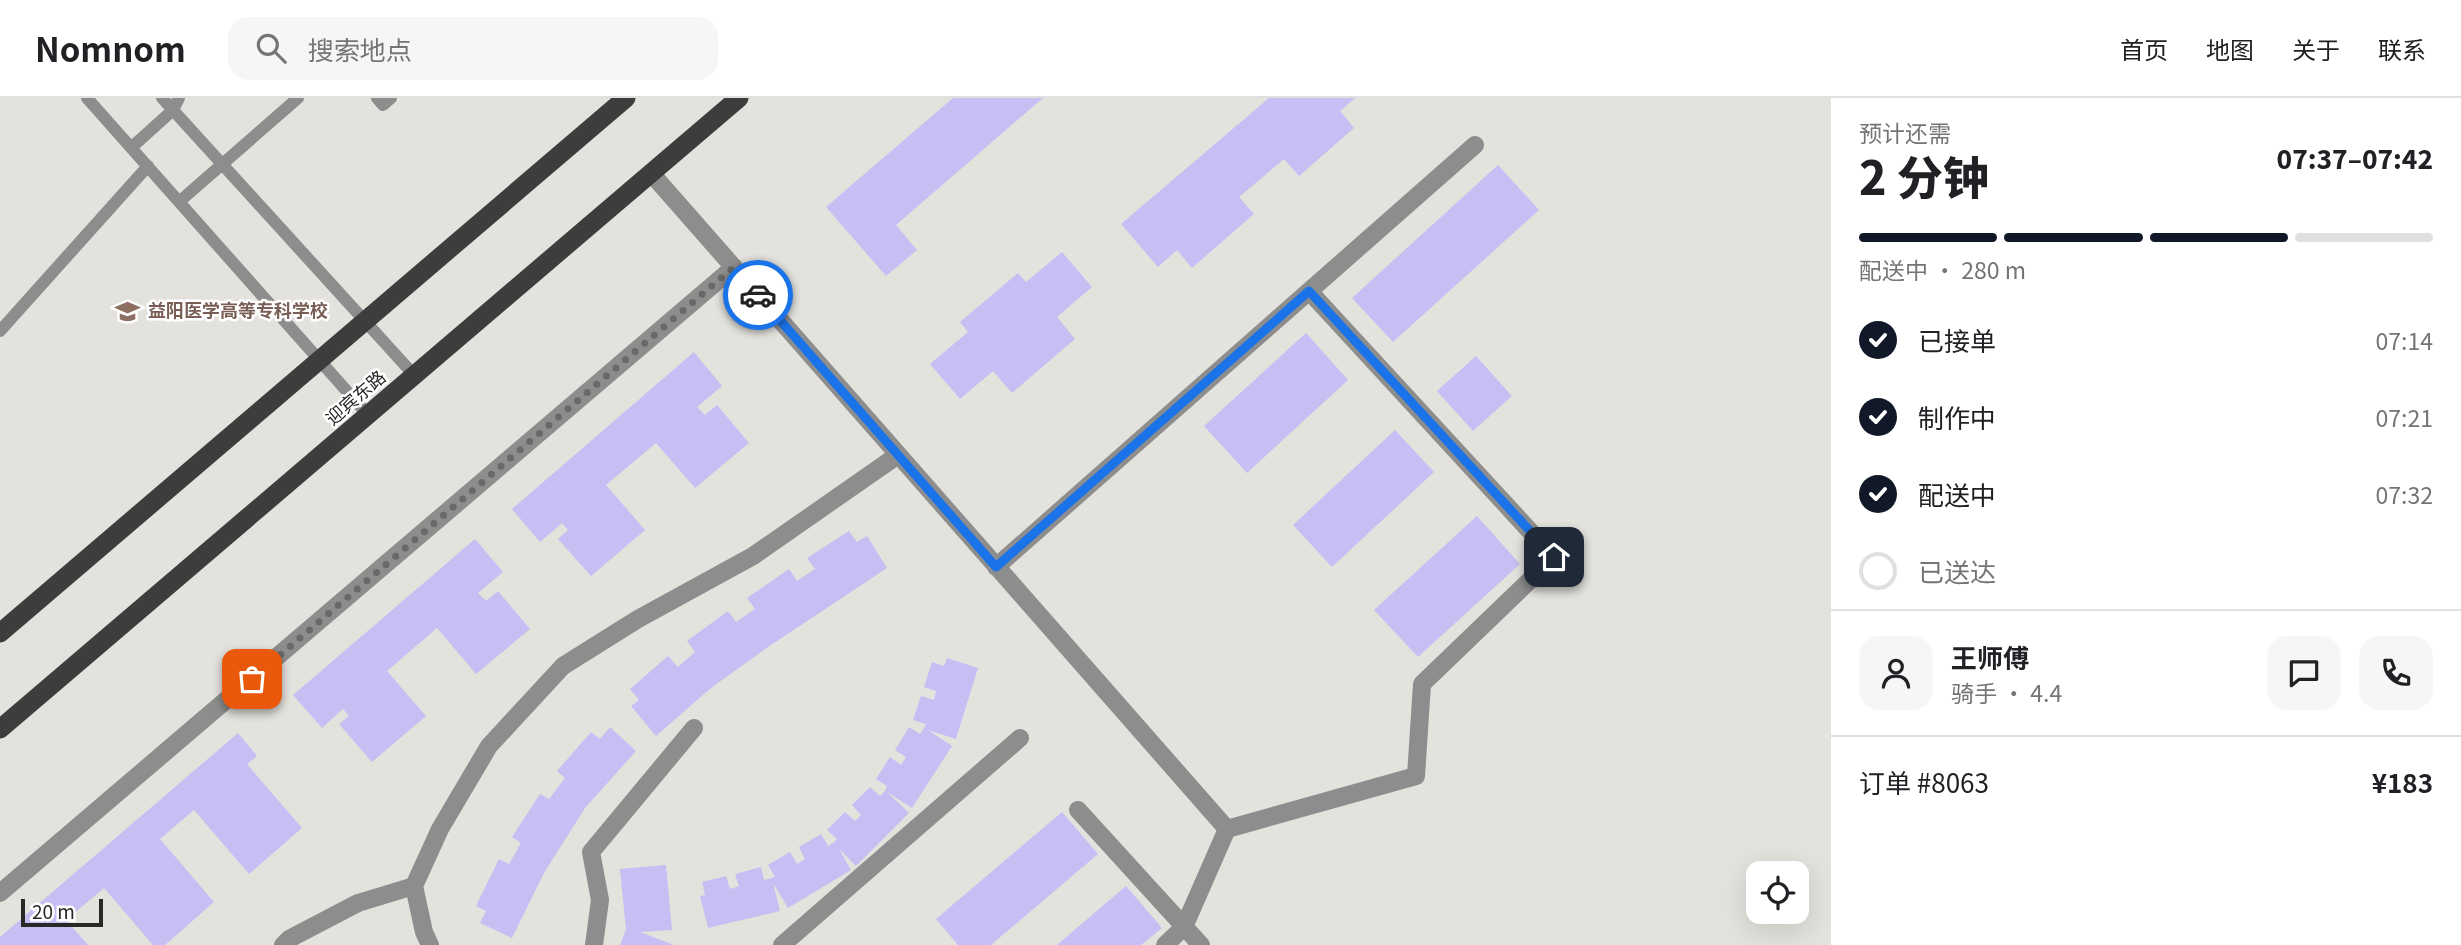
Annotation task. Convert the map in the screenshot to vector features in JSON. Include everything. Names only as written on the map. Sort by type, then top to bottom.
[{"type":"highway","points":[[0,633],[626,98]]},
{"type":"highway","name":"迎宾东路","points":[[0,729],[738,98]]},
{"type":"street","points":[[996,567],[1475,145]]},
{"type":"street","points":[[651,173],[1227,829]]},
{"type":"street","points":[[0,893],[734,267]]},
{"type":"street","points":[[1227,829],[1416,776],[1422,684],[1554,557],[1309,291]]},
{"type":"street","points":[[430,945],[424,932],[414,886],[440,829],[489,746],[563,666],[638,620],[753,556],[898,455]]},
{"type":"street","points":[[594,945],[600,900],[591,852],[694,728]]},
{"type":"street","points":[[782,945],[1020,738]]},
{"type":"street","points":[[1078,810],[1201,945]]},
{"type":"street","points":[[1164,945],[1184,927],[1227,829]]},
{"type":"street","points":[[283,945],[289,939],[358,902],[414,886]]},
{"type":"lane","points":[[88,98],[368,415]]},
{"type":"lane","points":[[162,98],[176,104],[222,164],[414,375]]},
{"type":"lane","points":[[180,201],[298,98]]},
{"type":"lane","points":[[377,98],[383,105],[391,98]]},
{"type":"lane","points":[[132,148],[176,104]]},
{"type":"lane","points":[[0,331],[148,166]]},
{"type":"building","points":[[953,98],[1043,98],[896,225],[917,250],[886,276],[826,207]]},
{"type":"building","points":[[1269,98],[1355,98],[1340,111],[1354,128],[1299,176],[1284,159],[1239,197],[1254,214],[1192,268],[1177,250],[1158,267],[1121,224]]},
{"type":"building","points":[[1498,165],[1539,210],[1393,342],[1352,298]]},
{"type":"building","points":[[1062,252],[1092,287],[1057,317],[1075,339],[1012,393],[993,371],[960,399],[930,364],[968,332],[960,322],[1018,273],[1026,282]]},
{"type":"building","points":[[1306,333],[1348,380],[1247,473],[1204,426]]},
{"type":"building","points":[[694,352],[722,386],[697,407],[705,415],[717,405],[749,443],[695,488],[656,443],[606,485],[645,530],[591,576],[558,539],[568,530],[562,523],[540,542],[512,509]]},
{"type":"building","points":[[1476,356],[1512,396],[1473,431],[1437,391]]},
{"type":"building","points":[[1395,430],[1434,472],[1332,567],[1293,525]]},
{"type":"building","points":[[1477,516],[1520,564],[1418,657],[1374,610]]},
{"type":"building","points":[[849,531],[857,542],[867,536],[887,568],[711,688],[656,736],[631,706],[639,700],[630,689],[668,656],[678,667],[695,652],[687,641],[728,611],[736,622],[755,609],[747,598],[789,569],[797,581],[815,569],[807,558]]},
{"type":"building","points":[[475,539],[503,572],[478,593],[486,601],[498,591],[530,629],[476,674],[437,628],[387,671],[426,716],[372,762],[339,724],[349,716],[343,709],[322,728],[293,695]]},
{"type":"building","points":[[947,658],[978,668],[956,739],[928,730],[952,746],[912,808],[887,792],[909,813],[856,866],[839,849],[851,870],[788,908],[773,883],[780,911],[708,928],[700,896],[705,895],[702,882],[726,876],[730,889],[739,886],[735,874],[761,867],[764,880],[775,877],[768,865],[790,852],[797,864],[805,859],[799,847],[821,834],[828,846],[837,839],[827,830],[845,812],[855,821],[861,815],[852,805],[870,787],[880,796],[885,791],[887,786],[876,779],[890,757],[901,765],[906,757],[895,750],[909,727],[920,734],[924,728],[926,724],[913,720],[921,696],[934,700],[936,691],[924,687],[932,662],[944,666]]},
{"type":"building","points":[[610,727],[636,751],[585,808],[544,873],[512,938],[480,923],[486,911],[476,906],[499,859],[509,864],[521,843],[512,837],[540,794],[549,799],[565,778],[557,771],[591,732],[600,739]]},
{"type":"building","points":[[238,733],[257,756],[247,764],[302,828],[249,874],[194,810],[160,839],[214,902],[165,945],[153,945],[104,888],[66,920],[88,945],[0,945],[0,937]]},
{"type":"building","points":[[1062,812],[1098,854],[991,945],[958,945],[936,919]]},
{"type":"building","points":[[666,865],[672,930],[640,932],[674,945],[620,945],[626,930],[620,869]]},
{"type":"building","points":[[1126,886],[1162,928],[1141,945],[1057,945]]},
{"type":"way so far","points":[[252,679],[734,267],[758,295]]},
{"type":"place","name":"益阳医学高等专科学校","points":[[128,311]]},
{"type":"route","points":[[758,295],[996,567],[1309,291],[1554,557]]}]
